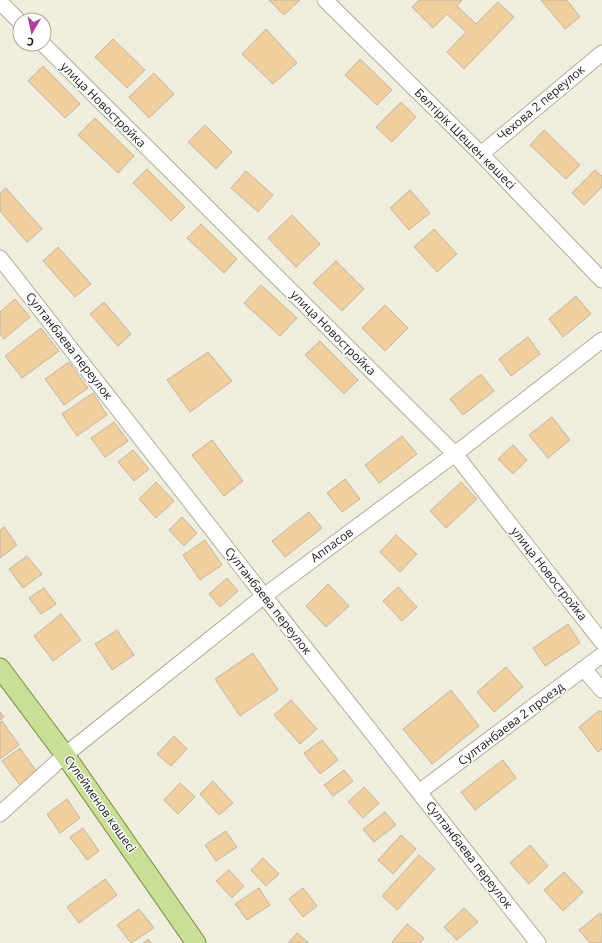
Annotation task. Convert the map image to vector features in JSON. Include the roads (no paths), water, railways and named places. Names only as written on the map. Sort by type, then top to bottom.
[{"type":"main road","name":"Сүлейменов көшесі","points":[[0,668],[66,755],[196,943]]},
{"type":"street","name":"Бөлтірік Шешен көшесі","points":[[325,0],[481,154],[602,280]]},
{"type":"street","points":[[0,2],[12,14]]},
{"type":"street","name":"улица Новостройка","points":[[50,52],[455,454],[602,642]]},
{"type":"street","name":"Чехова 2 переулок","points":[[481,154],[602,53]]},
{"type":"street","name":"Султанбаева переулок","points":[[0,258],[538,943]]},
{"type":"street","name":"Аппасов","points":[[0,814],[66,755],[264,596],[455,454],[602,340]]},
{"type":"street","name":"Султанбаева 2 проезд","points":[[419,792],[602,655]]},
{"type":"street","points":[[584,669],[602,690]]}]
